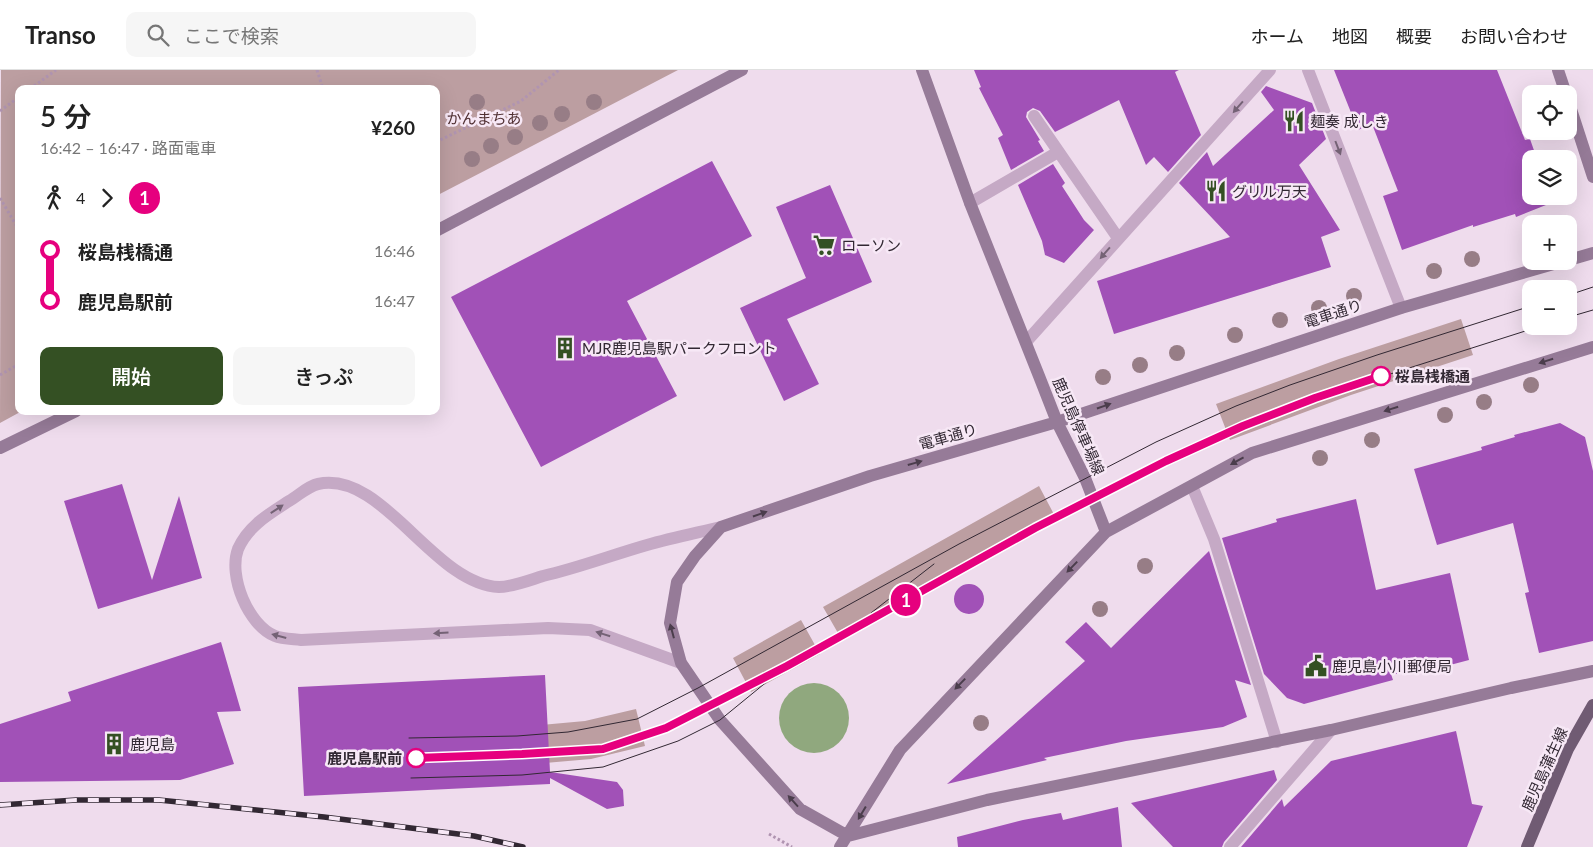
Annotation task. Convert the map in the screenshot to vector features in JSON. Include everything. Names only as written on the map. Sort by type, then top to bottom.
[{"type":"main road","name":"鹿児島蒲生線","points":[[1527,847],[1568,749],[1593,705]]},
{"type":"street","points":[[440,229],[742,70]]},
{"type":"street","name":"鹿児島停車場線","points":[[922,70],[970,203],[1057,422],[1086,478],[1106,532]]},
{"type":"street","points":[[1026,342],[1270,70]]},
{"type":"street","points":[[1308,70],[1401,308]]},
{"type":"street","points":[[1558,70],[1563,85]]},
{"type":"street","points":[[1034,116],[1118,238]]},
{"type":"street","points":[[1577,128],[1593,177]]},
{"type":"street","points":[[970,203],[1058,152]]},
{"type":"street","points":[[1577,258],[1593,253]]},
{"type":"street","name":"電車通り","points":[[848,836],[800,809],[720,720],[681,664],[670,624],[677,582],[694,556],[721,527],[870,476],[1057,422],[1401,308],[1533,270]]},
{"type":"street","points":[[840,847],[900,750],[1106,532],[1252,453],[1593,347]]},
{"type":"street","points":[[0,448],[68,415]]},
{"type":"street","points":[[681,664],[590,630],[548,628],[301,640],[276,637],[258,625],[245,606],[235,567],[238,550],[259,520],[316,484],[336,481],[351,487],[381,506],[455,570],[478,583],[500,587],[572,569],[649,544],[721,527]]},
{"type":"street","points":[[1192,486],[1212,534],[1277,742]]},
{"type":"street","points":[[848,836],[987,800],[1277,742],[1593,671]]},
{"type":"street","points":[[1230,847],[1331,730]]},
{"type":"path","points":[[35,85],[56,70]]},
{"type":"path","points":[[317,70],[322,85]]},
{"type":"path","points":[[440,140],[521,101],[559,70]]},
{"type":"path","points":[[0,111],[15,100]]},
{"type":"path","points":[[0,198],[15,223]]},
{"type":"path","points":[[0,375],[15,366]]},
{"type":"path","points":[[769,834],[792,847]]},
{"type":"green space","name":"かんまちあ","points":[[1,70],[678,70],[440,194],[440,85],[15,85],[15,415],[0,423]]},
{"type":"green space","points":[[1461,319],[1473,355],[1351,395],[1230,440],[1216,404],[1339,359]]},
{"type":"green space","points":[[1039,486],[1057,520],[842,640],[823,607]]},
{"type":"green space","points":[[801,620],[820,654],[751,692],[733,658]]},
{"type":"green space","points":[[636,709],[645,746],[591,759],[545,763],[541,725],[585,721]]},
{"type":"shaded area","points":[[814,683],[833,689],[843,699],[849,718],[843,737],[833,747],[814,753],[795,747],[785,737],[779,718],[785,699],[795,689]]},
{"type":"building","points":[[974,70],[1179,70],[1175,72],[1201,135],[1168,172],[1154,157],[1146,165],[1119,100],[1055,132],[1040,111],[1033,108],[1027,112],[1026,117],[1040,140],[1038,141],[1044,151],[1011,170],[998,138],[1003,135],[979,88],[981,87]]},
{"type":"building","points":[[1334,70],[1497,70],[1522,132],[1522,140],[1530,140],[1534,150],[1522,150],[1522,205],[1546,205],[1516,217],[1515,214],[1473,227],[1473,225],[1402,250],[1383,196],[1398,191],[1372,124],[1358,130]]},
{"type":"building","points":[[1266,86],[1312,103],[1326,139],[1299,165],[1340,230],[1321,237],[1331,267],[1114,334],[1097,281],[1230,237],[1179,183],[1207,152],[1213,166],[1274,110],[1261,92]]},
{"type":"building","name":"MJR鹿児島駅パークフロント","points":[[712,161],[752,236],[627,301],[677,396],[541,467],[451,297]]},
{"type":"building","points":[[1053,164],[1065,183],[1062,186],[1084,220],[1094,230],[1064,263],[1045,255],[1042,241],[1018,185]]},
{"type":"building","points":[[830,185],[872,282],[787,319],[819,384],[784,401],[740,308],[806,278],[776,207]]},
{"type":"building","points":[[1560,423],[1585,437],[1593,471],[1593,641],[1539,653],[1525,593],[1529,592],[1513,523],[1437,545],[1414,469],[1482,450],[1481,447],[1515,437],[1514,435]]},
{"type":"building","points":[[122,484],[152,580],[179,496],[202,578],[98,609],[64,501]]},
{"type":"building","points":[[1356,499],[1376,590],[1450,573],[1469,660],[1416,674],[1391,674],[1393,680],[1304,704],[1287,698],[1264,674],[1222,538],[1277,522],[1276,519]]},
{"type":"building","points":[[1209,551],[1251,685],[1235,680],[1247,717],[1223,727],[1126,741],[1044,758],[1047,760],[947,784],[1085,661],[1065,642],[1086,622],[1111,648]]},
{"type":"building","points":[[969,584],[980,588],[984,599],[980,610],[969,614],[958,610],[954,599],[958,588]]},
{"type":"building","name":"鹿児島","points":[[221,642],[241,711],[217,712],[234,764],[180,780],[0,782],[0,724],[71,701],[68,692]]},
{"type":"building","points":[[545,675],[550,772],[617,782],[623,790],[624,806],[607,809],[550,778],[550,784],[304,796],[298,687]]},
{"type":"building","points":[[1456,731],[1472,804],[1483,806],[1467,847],[1241,847],[1282,799],[1284,807],[1331,761]]},
{"type":"building","points":[[1274,770],[1277,780],[1224,842],[1222,847],[1173,847],[1131,803]]},
{"type":"building","points":[[1118,807],[1122,847],[958,847],[957,837],[1023,820],[1061,813],[1063,820]]},
{"type":"tram line","points":[[1577,292],[1593,287]]},
{"type":"tram line","points":[[409,738],[517,736],[568,732],[637,719],[698,688],[959,544],[1156,442],[1236,406],[1290,385],[1522,309]]},
{"type":"tram line","points":[[1577,315],[1593,310]]},
{"type":"tram line","points":[[410,758],[603,749],[666,728],[787,666],[1035,528],[1166,461],[1243,426],[1315,398],[1522,332]]},
{"type":"tram line","name":"1","points":[[416,758],[603,749],[666,728],[787,666],[1035,528],[1166,461],[1243,426],[1315,398],[1381,376]]},
{"type":"tram line","points":[[871,613],[934,564]]},
{"type":"tram line","points":[[411,778],[522,775],[603,767],[678,741],[720,720],[769,680]]},
{"type":"railway","points":[[0,805],[76,800],[159,800],[324,817],[474,836],[523,847]]},
{"type":"place","name":"麺奏 成しき","points":[[1294,121]]},
{"type":"place","name":"グリル万天","points":[[1216,191]]},
{"type":"place","name":"ローソン","points":[[824,245]]},
{"type":"place","name":"MJR鹿児島駅パークフロント","points":[[565,348]]},
{"type":"place","name":"桜島桟橋通","points":[[1381,376]]},
{"type":"place","name":"鹿児島小川郵便局","points":[[1316,666]]},
{"type":"place","name":"鹿児島","points":[[114,744]]},
{"type":"place","name":"鹿児島駅前","points":[[416,758]]}]
